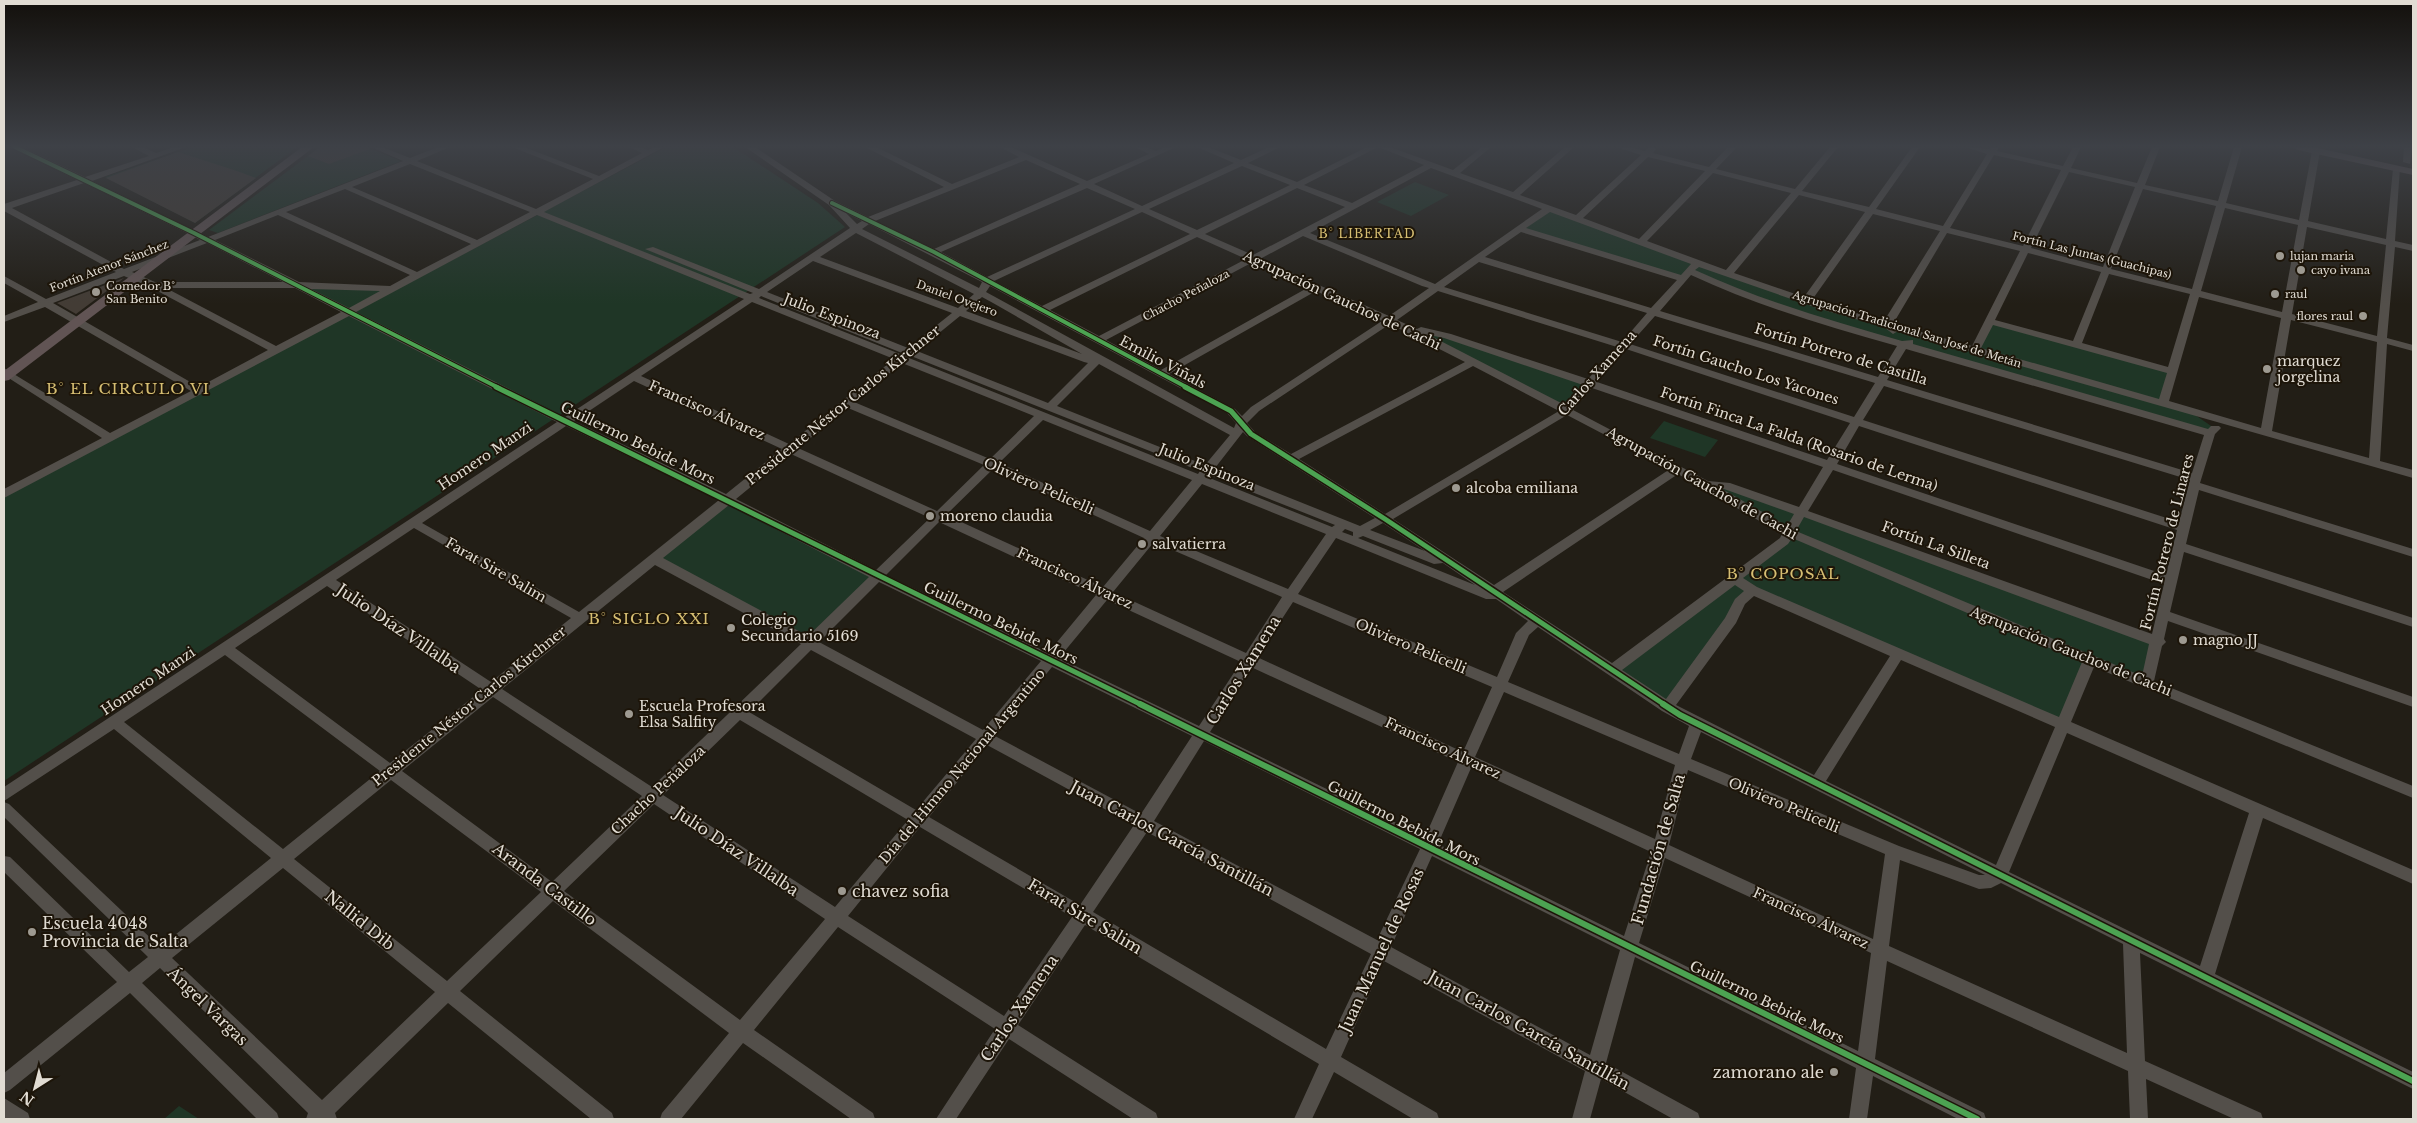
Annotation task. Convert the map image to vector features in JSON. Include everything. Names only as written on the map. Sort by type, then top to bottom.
[{"type":"main road","points":[[5,374],[240,199]]},
{"type":"street","points":[[4,208],[29,199]]},
{"type":"street","name":"Guillermo Bebide Mors","points":[[122,199],[207,240],[292,285],[350,311],[564,421],[727,499],[878,576],[1202,734],[1976,1119]]},
{"type":"street","name":"Fortín Atenor Sánchez","points":[[4,319],[313,199]]},
{"type":"street","points":[[375,199],[477,243]]},
{"type":"street","name":"Julio Espinoza","points":[[515,199],[541,209]]},
{"type":"street","name":"Julio Espinoza","points":[[519,199],[753,295],[1357,535]]},
{"type":"street","points":[[6,490],[110,438],[560,199]]},
{"type":"street","points":[[827,199],[832,203]]},
{"type":"street","name":"Homero Manzi","points":[[4,795],[811,257],[860,231],[869,220],[918,199]]},
{"type":"street","points":[[925,264],[938,254],[1055,199]]},
{"type":"street","name":"Agrupación Gauchos de Cachi","points":[[1121,199],[1414,331],[1678,469],[1790,533],[2090,660],[2148,682],[2413,792]]},
{"type":"street","points":[[988,280],[1162,199]]},
{"type":"street","points":[[1044,309],[1267,199]]},
{"type":"street","points":[[1333,199],[1352,207]]},
{"type":"street","name":"Chacho Peñaloza","points":[[1099,340],[1367,199]]},
{"type":"street","name":"Agrupación Tradicional San José de Metán","points":[[1523,199],[1640,243],[1689,271],[1729,273],[1806,300],[1943,342],[2413,474]]},
{"type":"street","points":[[1577,219],[1598,199]]},
{"type":"street","points":[[1640,243],[1682,199]]},
{"type":"street","points":[[1729,273],[1791,199]]},
{"type":"street","name":"Fortín Las Juntas (Guachipas)","points":[[1827,199],[2413,348]]},
{"type":"street","points":[[1806,300],[1878,199]]},
{"type":"street","points":[[1902,345],[1887,325],[1963,199]]},
{"type":"street","points":[[1974,350],[2050,199]]},
{"type":"street","points":[[2076,345],[2135,199]]},
{"type":"street","points":[[2197,199],[2413,248]]},
{"type":"street","points":[[2163,403],[2223,199]]},
{"type":"street","points":[[2266,432],[2307,199]]},
{"type":"street","points":[[2374,463],[2382,340],[2395,199]]},
{"type":"street","name":"Emilio Viñals","points":[[832,203],[938,254],[1231,410],[1240,428]]},
{"type":"street","name":"Emilio Viñals","points":[[832,203],[860,231],[981,293],[1096,361],[1251,434],[1463,571]]},
{"type":"street","points":[[4,208],[123,272],[153,285],[276,350]]},
{"type":"street","name":"Día del Himno Nacional Argentino","points":[[669,1119],[1107,593],[1255,409],[1390,320],[1435,286],[1548,209]]},
{"type":"street","points":[[280,212],[417,275]]},
{"type":"street","points":[[1519,229],[1689,271],[1717,284],[1799,314],[1902,345],[2212,431],[2232,423]]},
{"type":"street","points":[[860,231],[895,232]]},
{"type":"street","name":"Fortín Gaucho Los Yacones","points":[[1303,233],[1435,286],[1856,420],[2184,528]]},
{"type":"street","name":"Daniel Ovejero","points":[[811,257],[1096,361]]},
{"type":"street","name":"Fortín Potrero de Castilla","points":[[1478,258],[1881,380],[2413,553]]},
{"type":"street","name":"Carlos Xamena","points":[[1357,535],[1368,525],[1385,519],[1561,416],[1689,271]]},
{"type":"street","points":[[4,280],[199,391]]},
{"type":"street","name":"Presidente Néstor Carlos Kirchner","points":[[4,1084],[958,312],[981,293],[988,280]]},
{"type":"street","points":[[153,285],[292,285],[390,289]]},
{"type":"street","points":[[1161,374],[1316,287]]},
{"type":"street","points":[[1989,321],[2171,371]]},
{"type":"street","name":"Fortín Finca La Falda (Rosario de Lerma)","points":[[1414,331],[1422,330],[1447,336],[1589,383],[2172,582]]},
{"type":"street","points":[[1613,670],[1784,541],[1902,345],[1917,340],[1943,342]]},
{"type":"street","name":"Chacho Peñaloza","points":[[321,1117],[448,990],[739,713],[1111,347]]},
{"type":"street","points":[[1291,459],[1473,362]]},
{"type":"street","points":[[5,374],[110,438]]},
{"type":"street","name":"Francisco Álvarez","points":[[632,376],[1881,950],[2254,1119]]},
{"type":"street","name":"Oliviero Pelicelli","points":[[846,402],[1152,537],[1291,594],[1892,851],[1979,882],[1991,881],[2000,874]]},
{"type":"street","points":[[2188,410],[2212,431]]},
{"type":"street","name":"Fortín Potrero de Linares","points":[[2148,682],[2195,482],[2212,431]]},
{"type":"street","points":[[1495,591],[1678,469]]},
{"type":"street","name":"Fortín La Silleta","points":[[1702,482],[1726,486],[1801,512],[2158,642]]},
{"type":"street","name":"Farat Sire Salim","points":[[412,522],[580,618]]},
{"type":"street","name":"Carlos Xamena","points":[[945,1119],[1144,823],[1291,594],[1340,528]]},
{"type":"street","points":[[1357,535],[1519,607]]},
{"type":"street","points":[[1357,535],[1463,571],[1667,707],[1696,724],[2206,977],[2412,1084]]},
{"type":"street","points":[[2180,546],[2413,623]]},
{"type":"street","name":"Juan Carlos García Santillán","points":[[653,558],[985,739],[1380,949],[1691,1119]]},
{"type":"street","points":[[1735,579],[1752,590],[2413,878]]},
{"type":"street","name":"Julio Díaz Villalba","points":[[327,580],[836,917],[1149,1119]]},
{"type":"street","points":[[1667,707],[1731,620],[1740,602],[1752,590]]},
{"type":"street","points":[[2165,615],[2413,702]]},
{"type":"street","name":"Juan Manuel de Rosas","points":[[1303,1119],[1428,848],[1523,633],[1537,620]]},
{"type":"street","name":"Aranda Castillo","points":[[225,648],[742,1032],[866,1119]]},
{"type":"street","points":[[1817,783],[1898,653]]},
{"type":"street","points":[[2000,874],[2090,660]]},
{"type":"street","name":"Farat Sire Salim","points":[[739,713],[1430,1119]]},
{"type":"street","name":"Nallid Dib","points":[[114,722],[448,990],[605,1119]]},
{"type":"street","name":"Fundación de Salta","points":[[1581,1119],[1597,1068],[1629,947],[1660,848],[1683,762],[1696,724]]},
{"type":"street","name":"Ángel Vargas","points":[[4,808],[321,1117]]},
{"type":"street","points":[[2206,977],[2258,809]]},
{"type":"street","points":[[1858,1119],[1881,950],[1892,851]]},
{"type":"street","points":[[4,862],[115,971],[145,995],[270,1119]]},
{"type":"street","points":[[2131,941],[2139,1119]]},
{"type":"street","points":[[4,1107],[21,1119]]},
{"type":"green space","points":[[149,199],[227,199],[195,223]]},
{"type":"green space","points":[[250,199],[303,199],[218,233],[209,230]]},
{"type":"green space","points":[[567,199],[813,199],[845,227],[4,781],[4,497]]},
{"type":"green space","points":[[1382,199],[1441,199],[1411,216],[1377,202]]},
{"type":"green space","points":[[1548,209],[1823,307],[2188,410],[2214,428],[2210,433],[1807,317],[1689,271],[1682,278],[1519,229]]},
{"type":"green space","points":[[301,286],[386,290],[350,309]]},
{"type":"green space","points":[[1991,322],[2168,371],[2160,401],[1978,350]]},
{"type":"green space","points":[[1414,331],[1431,332],[1589,383],[1567,410]]},
{"type":"green space","points":[[1664,421],[1718,440],[1705,457],[1650,438]]},
{"type":"green space","points":[[1702,482],[1726,486],[2159,642],[2147,682],[2090,660],[2063,724],[1752,590],[1667,707],[1613,670],[1790,533]]},
{"type":"green space","points":[[728,503],[871,577],[808,636],[659,558]]},
{"type":"green space","points":[[179,1106],[199,1119],[164,1119]]},
{"type":"building","points":[[148,199],[227,199],[195,223]]},
{"type":"building","points":[[124,278],[76,314],[57,303]]},
{"type":"cycle path","points":[[124,199],[564,421],[727,499],[878,576],[1202,734],[1977,1119]]},
{"type":"cycle path","points":[[832,203],[934,252],[1231,411],[1251,434],[1385,519],[1680,715],[2413,1081]]},
{"type":"place","name":"lujan maria","points":[[2280,256]]},
{"type":"place","name":"cayo ivana","points":[[2301,270]]},
{"type":"place","name":"Comedor B° San Benito","points":[[96,292]]},
{"type":"place","name":"raul","points":[[2275,294]]},
{"type":"place","name":"flores raul","points":[[2363,316]]},
{"type":"place","name":"marquez jorgelina","points":[[2267,369]]},
{"type":"place","name":"alcoba emiliana","points":[[1456,488]]},
{"type":"place","name":"moreno claudia","points":[[930,516]]},
{"type":"place","name":"salvatierra","points":[[1142,544]]},
{"type":"place","name":"Colegio Secundario 5169","points":[[731,628]]},
{"type":"place","name":"magno JJ","points":[[2183,640]]},
{"type":"place","name":"Escuela Profesora Elsa Salfity","points":[[629,714]]},
{"type":"place","name":"chavez sofia","points":[[842,891]]},
{"type":"place","name":"Escuela 4048 Provincia de Salta","points":[[32,932]]},
{"type":"place","name":"zamorano ale","points":[[1834,1072]]},
{"type":"district","name":"B° LIBERTAD","points":[[1367,234]]},
{"type":"district","name":"B° EL CIRCULO VI","points":[[128,389]]},
{"type":"district","name":"B° COPOSAL","points":[[1783,574]]},
{"type":"district","name":"B° SIGLO XXI","points":[[649,619]]}]
